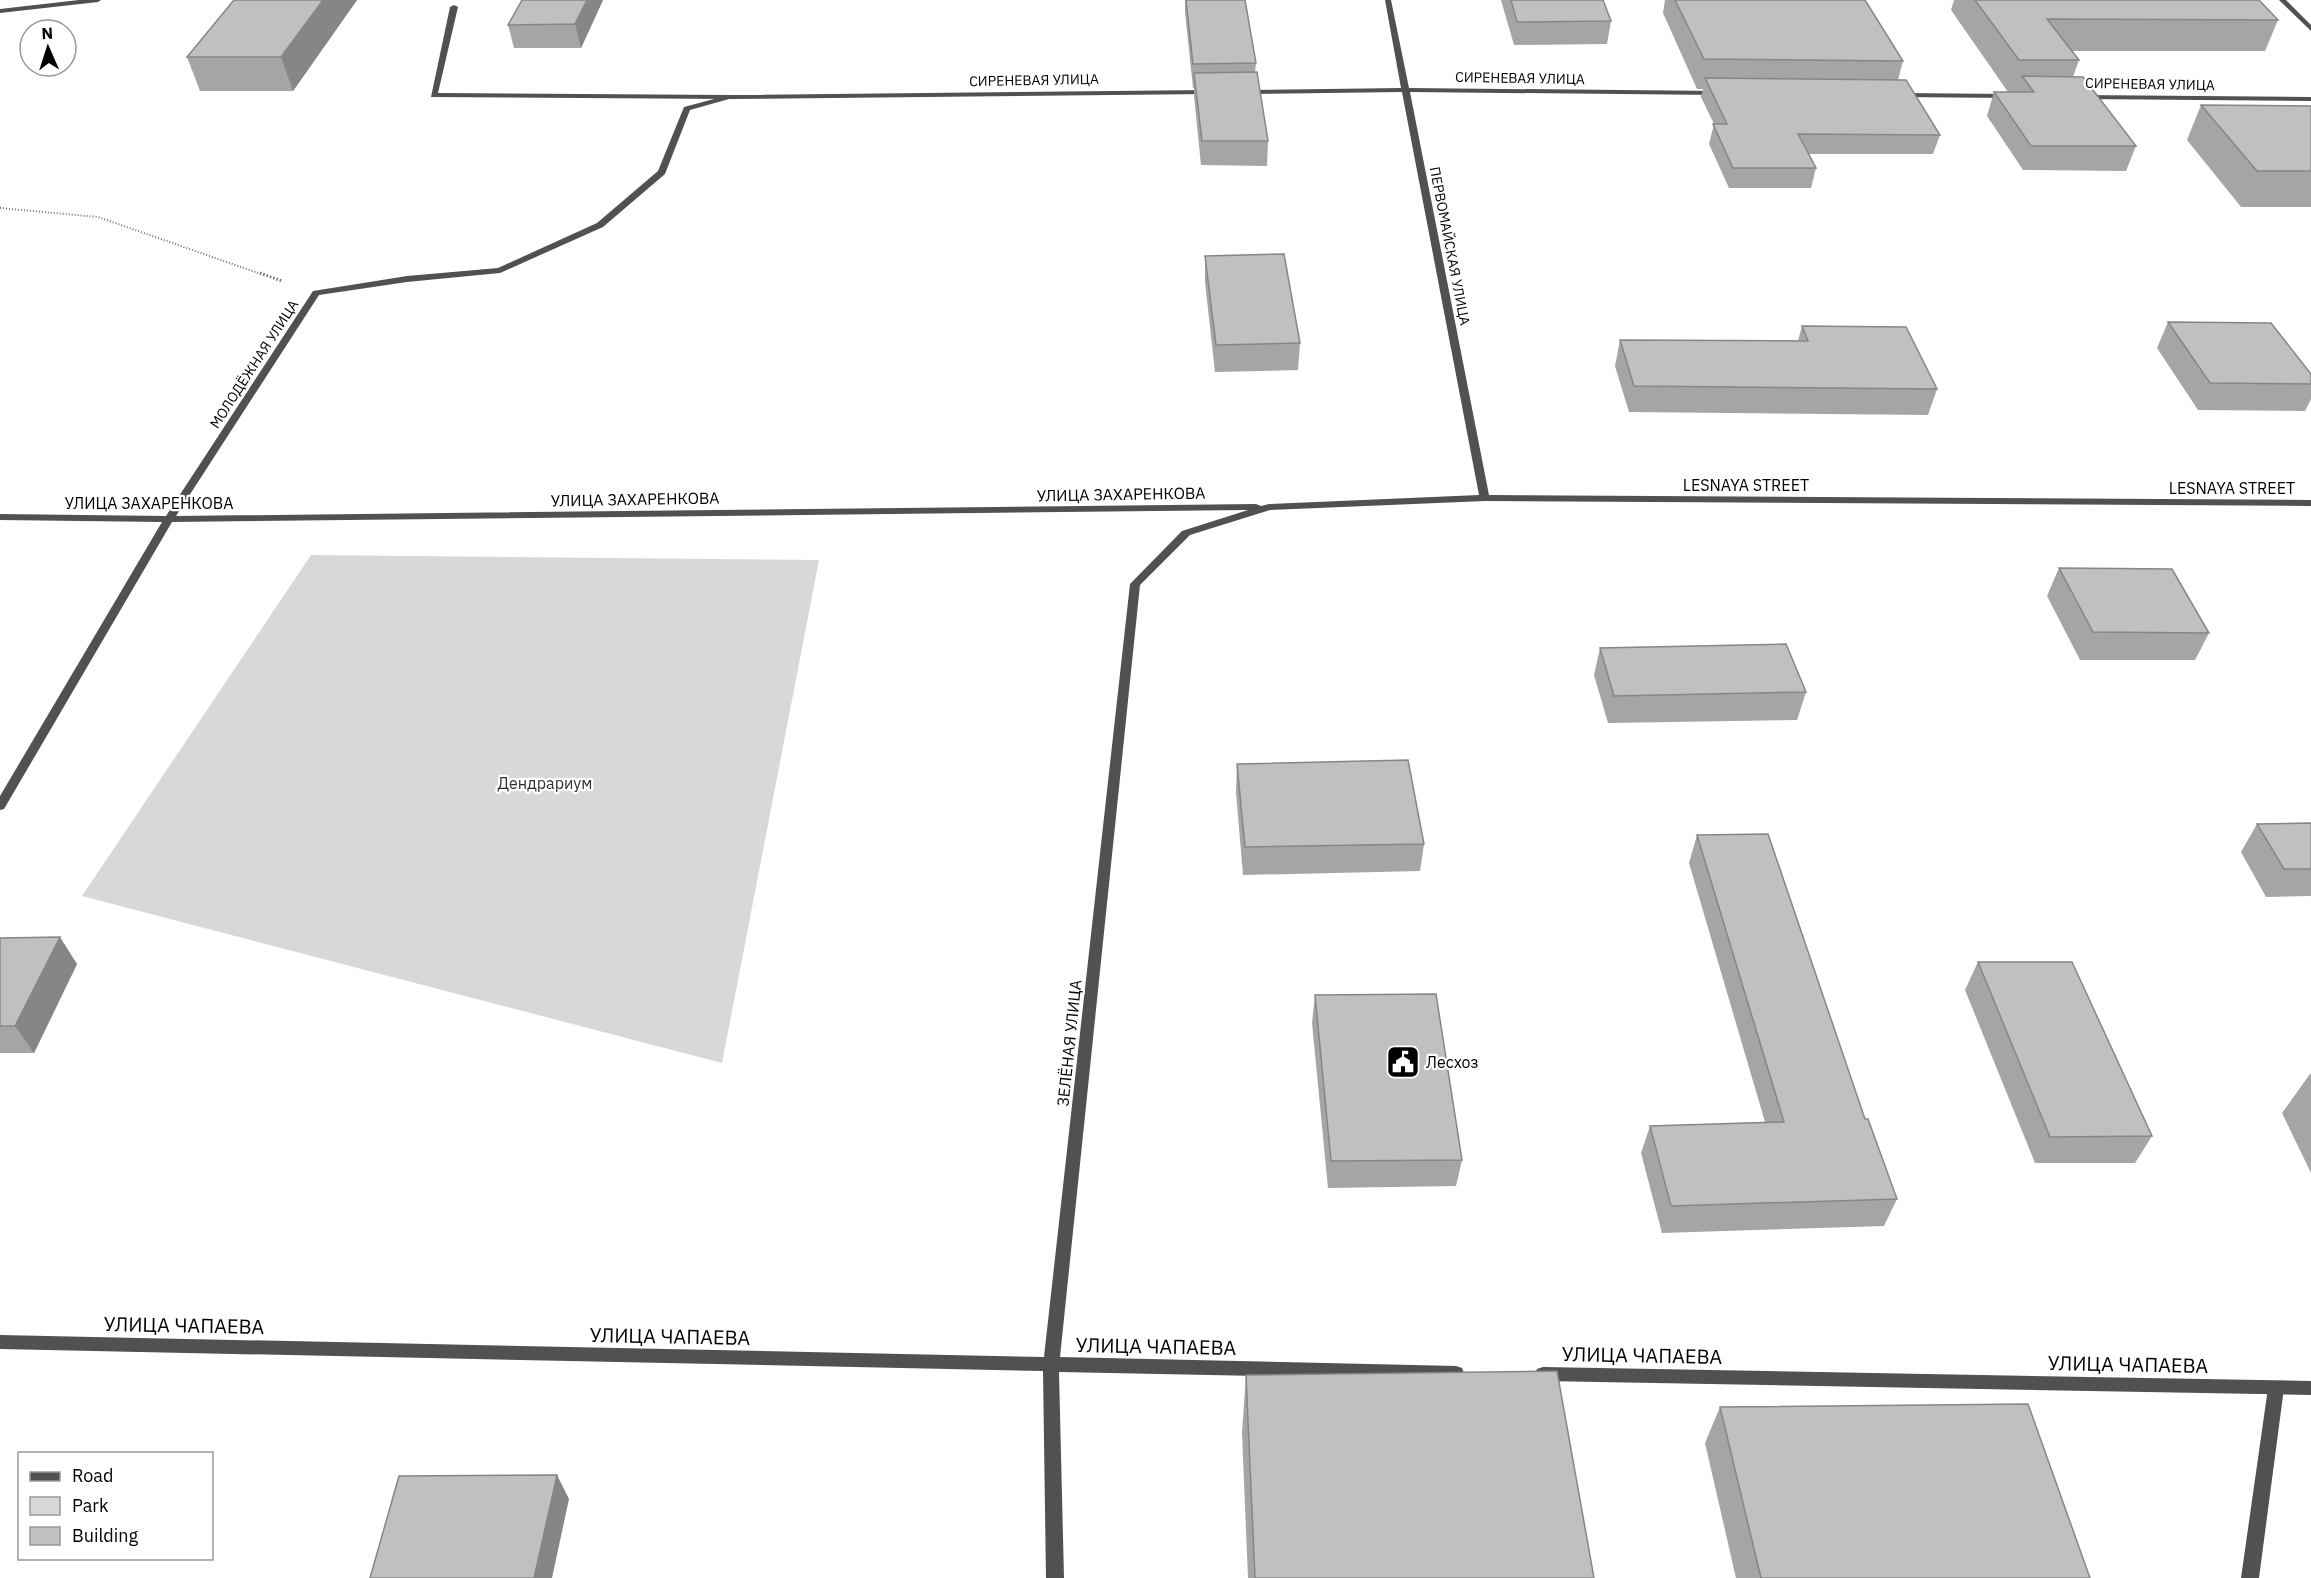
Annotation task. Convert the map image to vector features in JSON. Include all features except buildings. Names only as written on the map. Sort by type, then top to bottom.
[{"type":"street","points":[[0,11],[98,0]]},
{"type":"street","name":"ПЕРВОМАЙСКАЯ УЛИЦА","points":[[1388,0],[1485,498]]},
{"type":"street","points":[[2282,0],[2311,29]]},
{"type":"street","points":[[454,7],[434,95],[729,97]]},
{"type":"street","name":"СИРЕНЕВАЯ УЛИЦА","points":[[1239,92],[1406,90],[1727,93]]},
{"type":"street","name":"СИРЕНЕВАЯ УЛИЦА","points":[[729,97],[1215,92]]},
{"type":"street","points":[[1894,95],[2025,96]]},
{"type":"street","name":"МОЛОДЁЖНАЯ УЛИЦА","points":[[0,806],[169,519],[316,293],[407,279],[500,270],[600,225],[662,172],[687,109],[729,97]]},
{"type":"street","name":"СИРЕНЕВАЯ УЛИЦА","points":[[2073,97],[2311,99]]},
{"type":"street","name":"LESNAYA STREET","points":[[1186,533],[1269,507],[1485,498],[2311,503]]},
{"type":"street","name":"УЛИЦА ЗАХАРЕНКОВА","points":[[0,517],[169,519],[1269,507]]},
{"type":"street","name":"ЗЕЛЁНАЯ УЛИЦА","points":[[1055,1578],[1051,1365],[1135,584],[1186,533]]},
{"type":"street","name":"УЛИЦА ЧАПАЕВА","points":[[0,1342],[1467,1373]]},
{"type":"street","name":"УЛИЦА ЧАПАЕВА","points":[[1527,1374],[2311,1388]]},
{"type":"street","points":[[2250,1578],[2276,1388]]},
{"type":"path","points":[[0,208],[98,217],[316,293]]},
{"type":"green space","name":"Дендрариум","points":[[311,555],[819,560],[722,1063],[82,896]]},
{"type":"place","name":"Лесхоз","points":[[1403,1062]]}]
